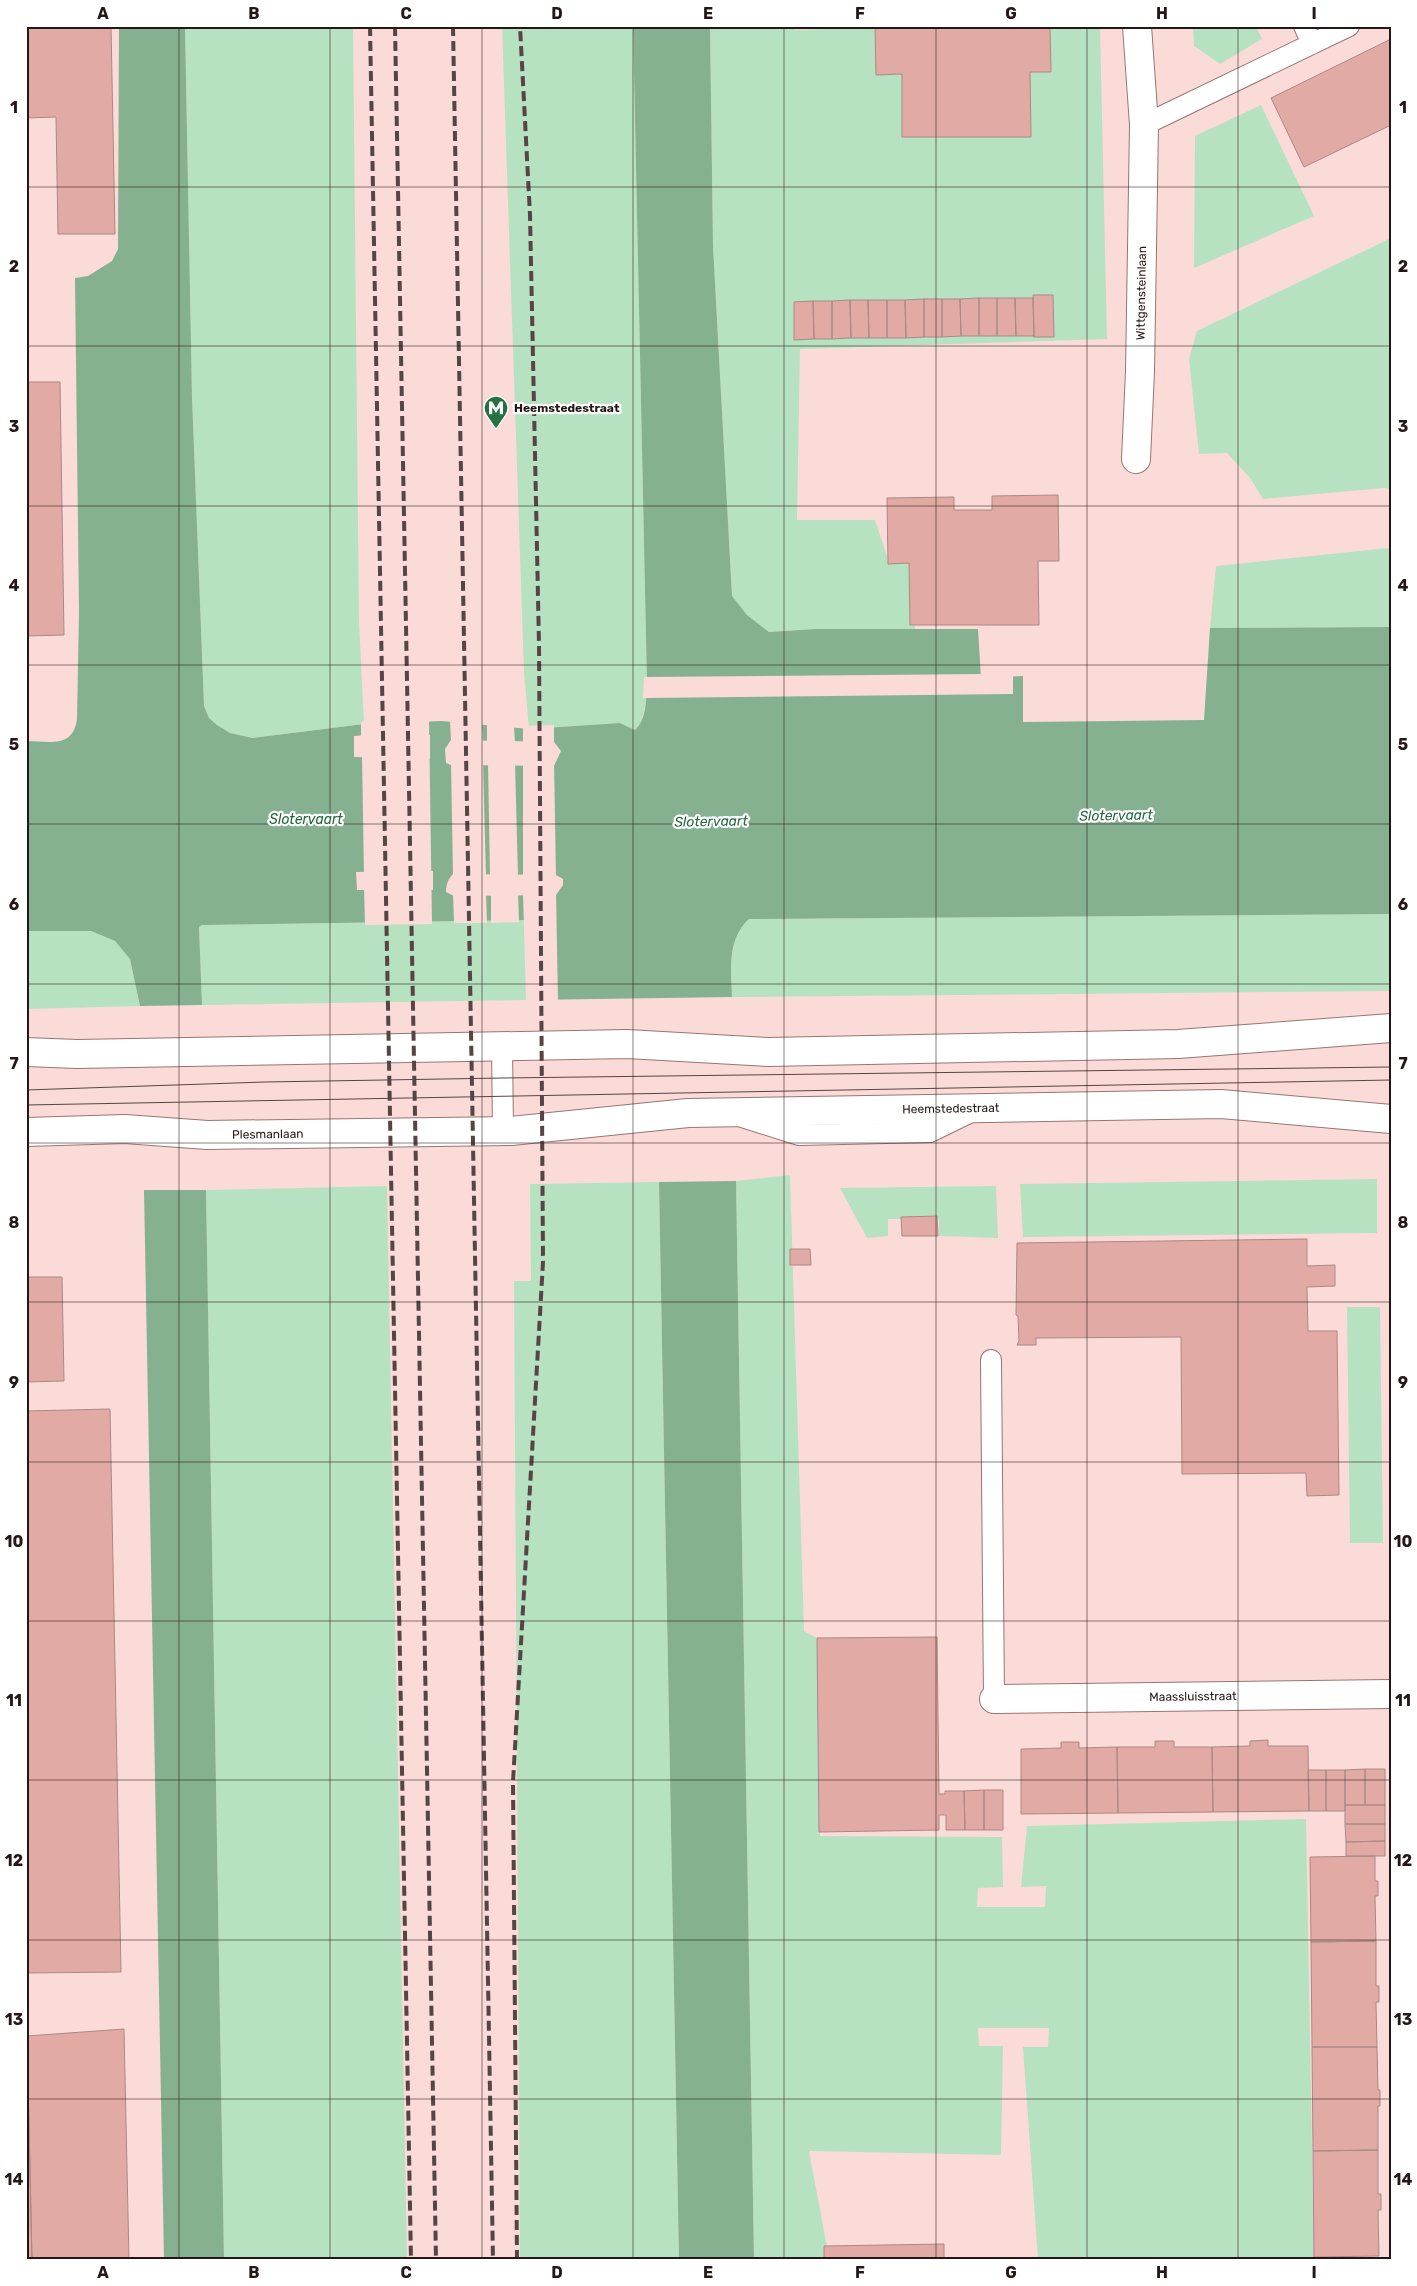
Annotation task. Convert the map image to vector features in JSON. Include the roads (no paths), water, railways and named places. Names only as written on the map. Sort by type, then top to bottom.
[{"type":"street","name":"Wittgensteinlaan","points":[[1136,459],[1140,372],[1144,126],[1137,26]]},
{"type":"street","points":[[26,1052],[78,1054],[627,1044],[768,1052],[1178,1044],[1391,1028]]},
{"type":"street","name":"Heemstedestraat","points":[[507,1131],[688,1113],[1221,1104],[1391,1119]]},
{"type":"street","name":"Plesmanlaan","points":[[26,1132],[124,1129],[207,1135],[507,1131]]},
{"type":"street","name":"Maassluisstraat","points":[[994,1699],[1391,1694]]},
{"type":"lane","points":[[1144,126],[1308,35],[1349,26]]},
{"type":"lane","points":[[506,1046],[507,1131]]},
{"type":"lane","points":[[991,1360],[994,1699]]},
{"type":"water","name":"Slotervaart","points":[[119,26],[185,26],[192,397],[204,706],[209,718],[230,733],[253,738],[364,724],[367,735],[354,736],[354,757],[430,759],[430,735],[399,735],[398,723],[441,721],[529,729],[620,723],[635,730],[644,715],[647,684],[633,26],[710,26],[713,246],[732,596],[747,615],[769,632],[816,629],[978,629],[981,678],[1023,676],[1023,722],[1204,720],[1210,628],[1391,627],[1391,914],[749,919],[742,927],[734,945],[731,966],[732,997],[528,1000],[527,920],[202,925],[199,927],[202,1005],[140,1006],[130,959],[115,941],[91,931],[26,931],[26,741],[51,742],[65,739],[75,729],[77,719],[79,611],[75,278],[88,276],[112,261],[118,249]],"holes":[[[451,740],[554,742],[561,751],[554,766],[451,765],[446,763],[445,749]],[[433,871],[433,890],[357,890],[356,872]],[[453,874],[556,875],[563,879],[563,885],[556,895],[454,896],[446,892]]]},
{"type":"water","points":[[736,1181],[754,2260],[679,2260],[659,1182]]},
{"type":"water","points":[[144,1190],[206,1190],[224,2260],[164,2260]]},
{"type":"tram line","points":[[26,1090],[265,1082],[1391,1067]]},
{"type":"tram line","points":[[26,1105],[1391,1080]]},
{"type":"railway","points":[[370,26],[411,2260]]},
{"type":"railway","points":[[395,26],[436,2260]]},
{"type":"railway","points":[[453,26],[493,2260]]},
{"type":"railway","points":[[517,2260],[513,1782],[543,1262],[539,645],[530,215],[520,26]]},
{"type":"place","name":"Heemstedestraat","points":[[496,429]]}]
